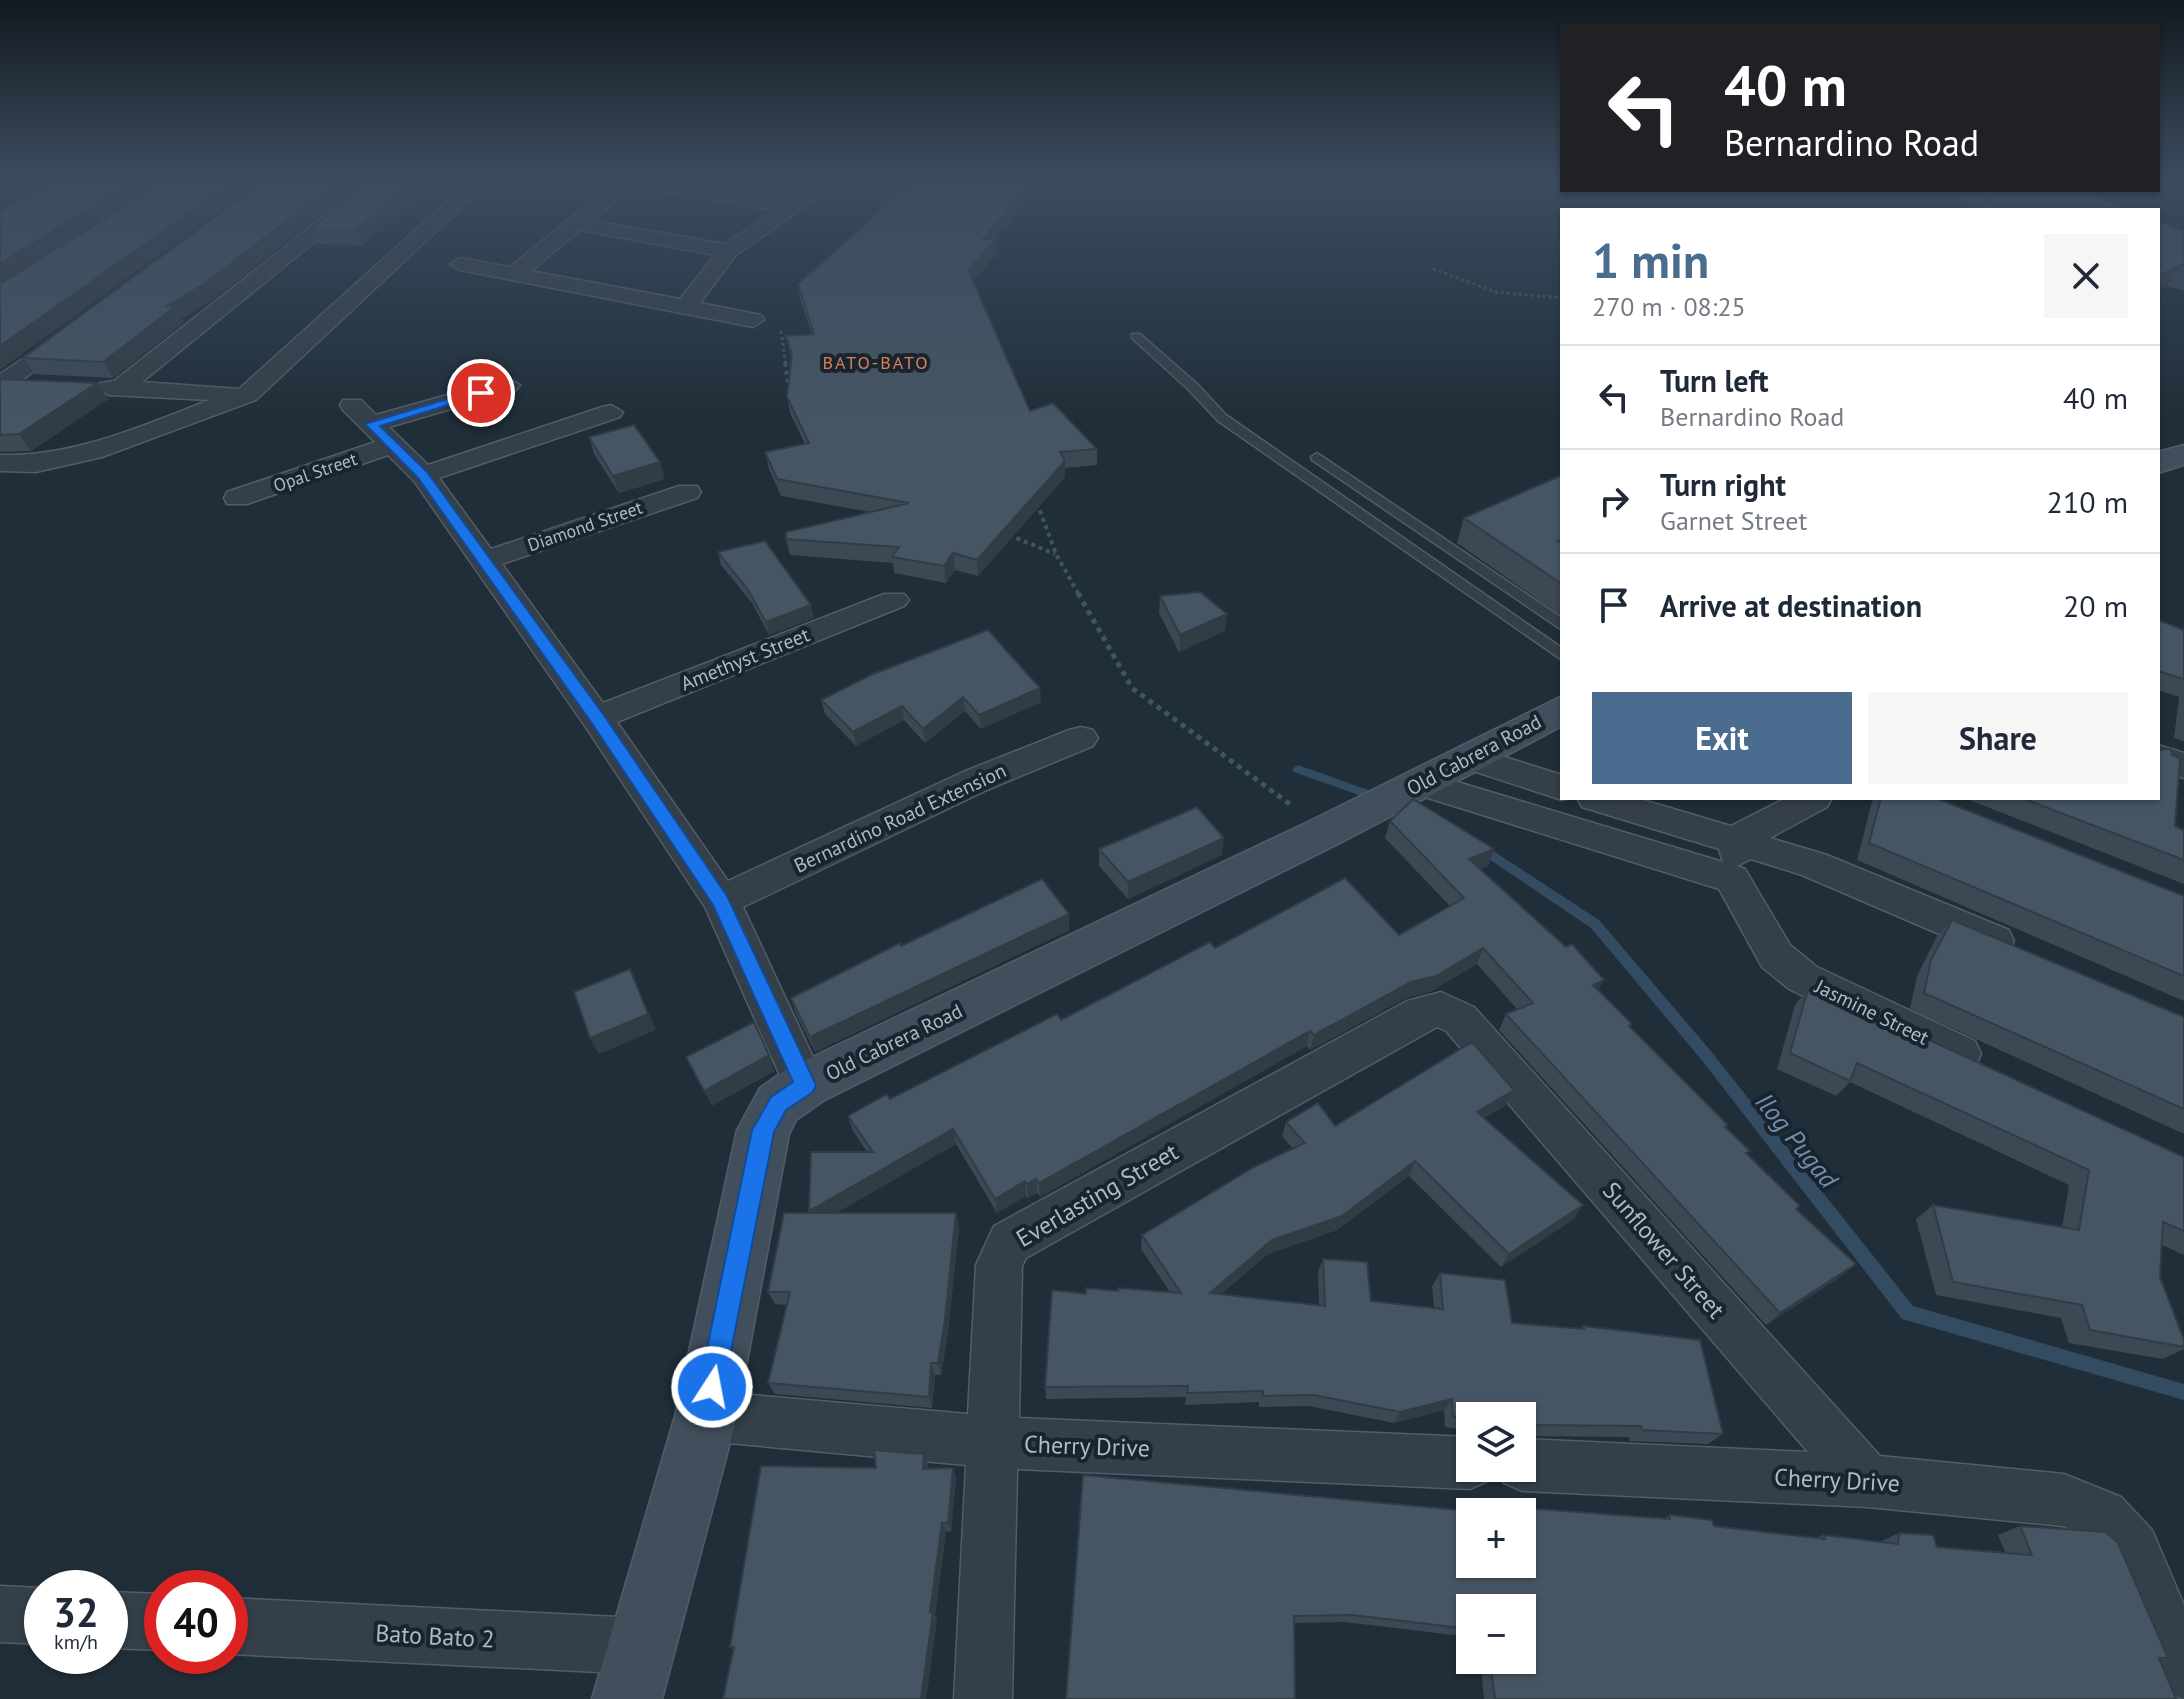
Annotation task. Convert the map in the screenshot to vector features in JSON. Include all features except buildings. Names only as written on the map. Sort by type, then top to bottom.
[{"type":"street","points":[[119,389],[282,259]]},
{"type":"street","points":[[0,463],[36,464],[93,452],[247,395],[395,259]]},
{"type":"street","points":[[515,274],[533,259]]},
{"type":"street","points":[[686,306],[723,259]]},
{"type":"street","points":[[460,264],[753,320]]},
{"type":"street","points":[[1,384],[78,328]]},
{"type":"street","points":[[1,384],[46,385]]},
{"type":"street","name":"Opal Street","points":[[237,498],[372,425],[508,385]]},
{"type":"street","points":[[90,388],[247,395]]},
{"type":"street","points":[[423,475],[611,412]]},
{"type":"street","points":[[372,425],[423,475],[597,718],[721,901],[805,1085]]},
{"type":"street","points":[[2160,462],[2184,454]]},
{"type":"street","name":"Diamond Street","points":[[483,561],[688,492]]},
{"type":"street","name":"Amethyst Street","points":[[597,718],[894,600]]},
{"type":"street","name":"Old Cabrera Road","points":[[627,1699],[706,1416],[763,1130],[778,1104],[805,1085],[1327,831],[1560,710]]},
{"type":"street","name":"Bernardino Road Extension","points":[[721,901],[975,781],[1081,738]]},
{"type":"street","points":[[1470,758],[1560,787]]},
{"type":"street","points":[[2160,758],[2184,766]]},
{"type":"street","points":[[1421,783],[1732,879],[1738,839]]},
{"type":"street","points":[[1601,800],[1738,839],[1814,865],[2027,955]]},
{"type":"street","points":[[1738,839],[1811,800]]},
{"type":"street","name":"Jasmine Street","points":[[1732,879],[1776,956],[1803,978],[1999,1073]]},
{"type":"street","name":"Everlasting Street","points":[[983,1699],[999,1265],[1010,1242],[1421,1013],[1441,1009],[1460,1019]]},
{"type":"street","name":"Sunflower Street","points":[[1460,1019],[1867,1481]]},
{"type":"street","name":"Cherry Drive","points":[[706,1416],[991,1442],[1456,1462]]},
{"type":"street","name":"Cherry Drive","points":[[1536,1466],[1867,1481],[2064,1500],[2102,1516],[2133,1549],[2184,1673]]},
{"type":"street","points":[[0,1614],[24,1615]]},
{"type":"street","name":"Bato Bato 2","points":[[248,1627],[640,1646]]},
{"type":"lane","points":[[1136,336],[1222,418],[1560,654]]},
{"type":"lane","points":[[1317,457],[1560,624]]},
{"type":"path","points":[[1433,269],[1494,294],[1530,299],[1560,298]]},
{"type":"path","points":[[781,331],[790,393]]},
{"type":"path","points":[[1034,496],[1056,554],[1132,688],[1327,831]]},
{"type":"path","points":[[1000,528],[1011,537],[1056,554]]},
{"type":"waterway","name":"Ilog Pugad","points":[[1298,769],[1367,794]]},
{"type":"waterway","name":"Ilog Pugad","points":[[1481,848],[1595,924],[1705,1054],[1908,1313],[2184,1392]]},
{"type":"district","name":"BATO-BATO","points":[[876,362]]},
{"type":"route","points":[[481,393],[372,424],[423,475],[597,718],[721,901],[805,1085],[778,1104],[763,1130],[712,1387]]}]
